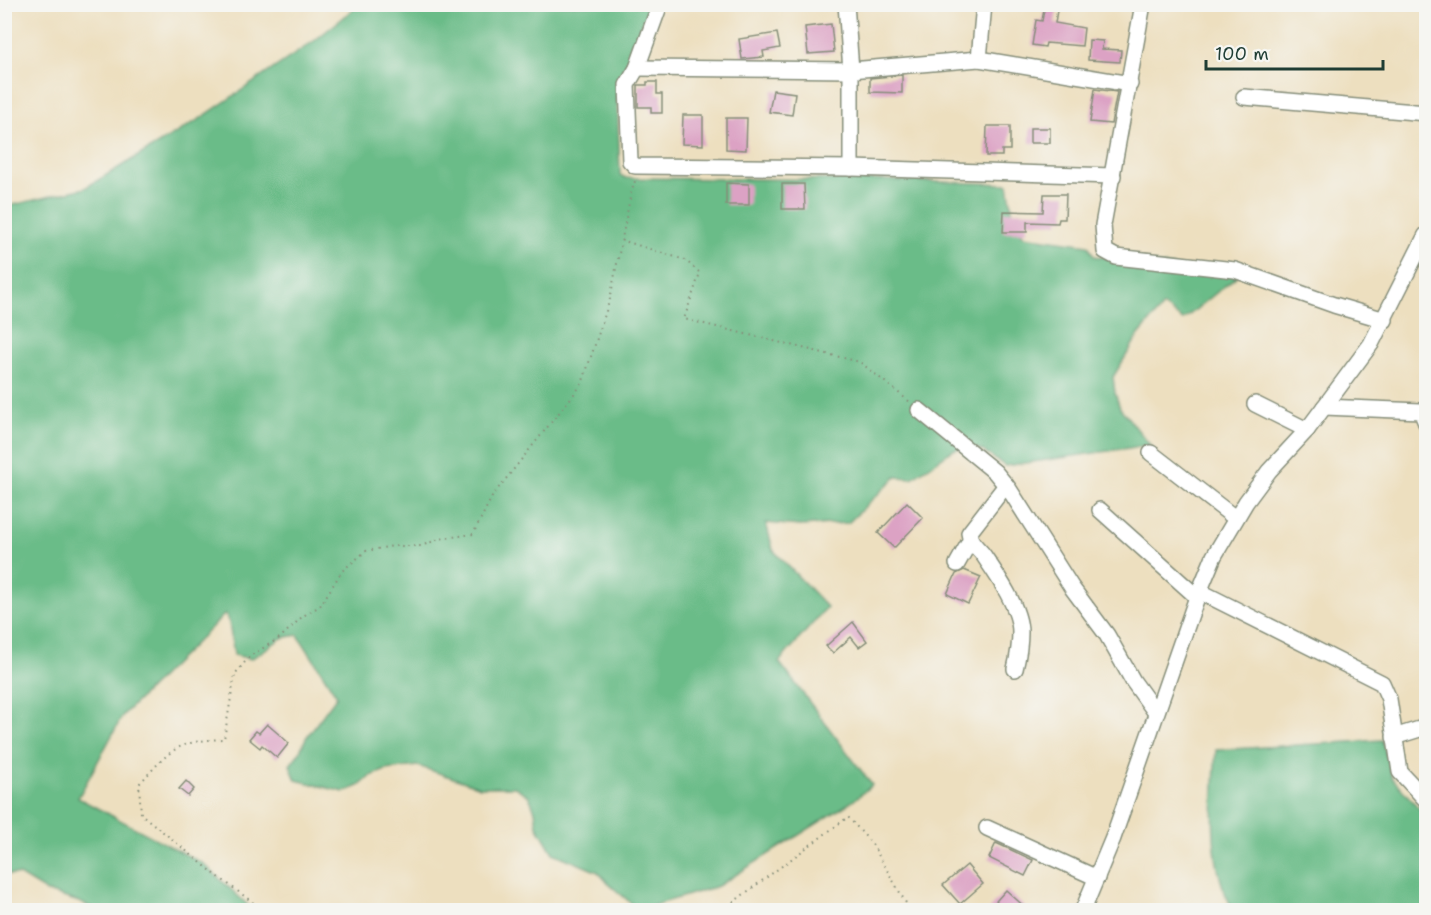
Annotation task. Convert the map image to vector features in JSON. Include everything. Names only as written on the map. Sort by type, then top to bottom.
[{"type":"street","points":[[660,4],[637,68],[627,85],[630,161],[635,166],[851,168],[1113,176]]},
{"type":"street","points":[[846,4],[850,69],[851,168]]},
{"type":"street","points":[[979,59],[984,4]]},
{"type":"street","points":[[1143,4],[1103,225],[1105,251],[1116,257],[1235,270],[1334,305],[1385,320]]},
{"type":"street","points":[[637,68],[850,69],[979,59],[1130,84]]},
{"type":"street","points":[[1244,97],[1426,112]]},
{"type":"street","points":[[1083,910],[1113,838],[1198,594],[1214,556],[1235,518],[1269,471],[1307,430],[1360,361],[1385,320],[1426,235]]},
{"type":"street","points":[[1255,404],[1307,430]]},
{"type":"street","points":[[1324,407],[1421,411],[1426,423]]},
{"type":"street","points":[[919,410],[995,472],[1006,485],[1072,588],[1107,635],[1133,681],[1156,713]]},
{"type":"street","points":[[1151,453],[1235,518]]},
{"type":"street","points":[[1006,485],[969,533],[970,541],[982,554],[1014,607],[1020,629],[1019,652],[1015,669]]},
{"type":"street","points":[[1100,510],[1198,594],[1382,683],[1389,699],[1400,772],[1426,800]]},
{"type":"street","points":[[957,564],[970,541]]},
{"type":"street","points":[[1394,737],[1426,727]]},
{"type":"street","points":[[987,828],[1097,878]]},
{"type":"path","points":[[263,910],[141,814],[139,784],[167,754],[182,745],[200,740],[224,739],[236,674],[250,656],[281,637],[303,616],[320,606],[342,571],[366,551],[393,546],[421,546],[439,539],[473,534],[493,495],[582,384],[610,299],[631,193],[639,166]]},
{"type":"path","points":[[621,240],[685,260],[700,273],[684,319],[860,362],[919,410]]},
{"type":"path","points":[[693,910],[728,906],[848,817],[872,844],[910,910]]},
{"type":"path","points":[[728,906],[731,910]]},
{"type":"green space","points":[[359,5],[649,5],[617,93],[620,175],[626,178],[879,180],[1008,184],[1014,222],[1024,236],[1088,245],[1094,256],[1238,275],[1183,320],[1163,306],[1138,336],[1113,377],[1120,408],[1150,445],[1005,466],[983,451],[968,445],[953,450],[912,478],[896,477],[848,523],[800,526],[766,523],[773,550],[827,607],[779,662],[872,785],[853,801],[718,886],[639,910],[598,872],[553,853],[537,826],[535,811],[529,796],[515,787],[480,787],[418,766],[386,770],[344,792],[296,780],[290,765],[306,738],[337,696],[298,635],[282,638],[251,659],[234,655],[229,623],[225,614],[123,715],[78,798],[204,864],[253,910],[97,910],[47,892],[19,875],[5,874],[4,207],[85,188],[198,120],[314,41]]},
{"type":"green space","points":[[1382,740],[1392,778],[1426,816],[1426,910],[1234,910],[1225,894],[1216,854],[1213,811],[1216,750]]},
{"type":"building","points":[[1045,4],[1058,4],[1055,23],[1084,28],[1082,46],[1046,43],[1045,47],[1032,45],[1036,20],[1042,21]]},
{"type":"building","points":[[831,24],[834,52],[808,54],[805,27]]},
{"type":"building","points":[[777,33],[780,48],[763,51],[764,57],[742,59],[739,39]]},
{"type":"building","points":[[1089,40],[1103,41],[1102,49],[1121,50],[1120,62],[1088,60]]},
{"type":"building","points":[[902,75],[902,93],[870,92],[870,78]]},
{"type":"building","points":[[647,82],[657,82],[657,94],[662,94],[662,113],[651,113],[651,107],[638,107],[638,85],[647,85]]},
{"type":"building","points":[[1095,89],[1117,92],[1111,124],[1090,122]]},
{"type":"building","points":[[773,90],[795,93],[792,115],[769,112]]},
{"type":"building","points":[[683,115],[703,115],[703,145],[682,144]]},
{"type":"building","points":[[726,118],[747,118],[746,150],[726,149]]},
{"type":"building","points":[[987,126],[1010,126],[1010,150],[1002,150],[1002,156],[986,156]]},
{"type":"building","points":[[1030,128],[1050,128],[1050,143],[1030,143]]},
{"type":"building","points":[[726,183],[749,184],[749,205],[726,205]]},
{"type":"building","points":[[782,184],[804,184],[805,209],[782,209]]},
{"type":"building","points":[[1044,194],[1066,194],[1065,219],[1059,219],[1058,223],[1027,222],[1027,232],[1003,232],[1004,211],[1043,212]]},
{"type":"building","points":[[907,502],[923,518],[894,548],[878,533]]},
{"type":"building","points":[[964,570],[981,577],[968,604],[947,594],[956,574]]},
{"type":"building","points":[[853,622],[867,641],[859,647],[851,637],[833,653],[826,646]]},
{"type":"building","points":[[267,724],[289,743],[277,758],[262,745],[260,748],[249,739]]},
{"type":"building","points":[[186,781],[194,789],[188,796],[179,789]]},
{"type":"building","points":[[996,843],[1033,860],[1025,876],[989,858]]},
{"type":"building","points":[[967,865],[983,884],[960,904],[943,885]]},
{"type":"building","points":[[1006,890],[1028,910],[988,910]]}]
